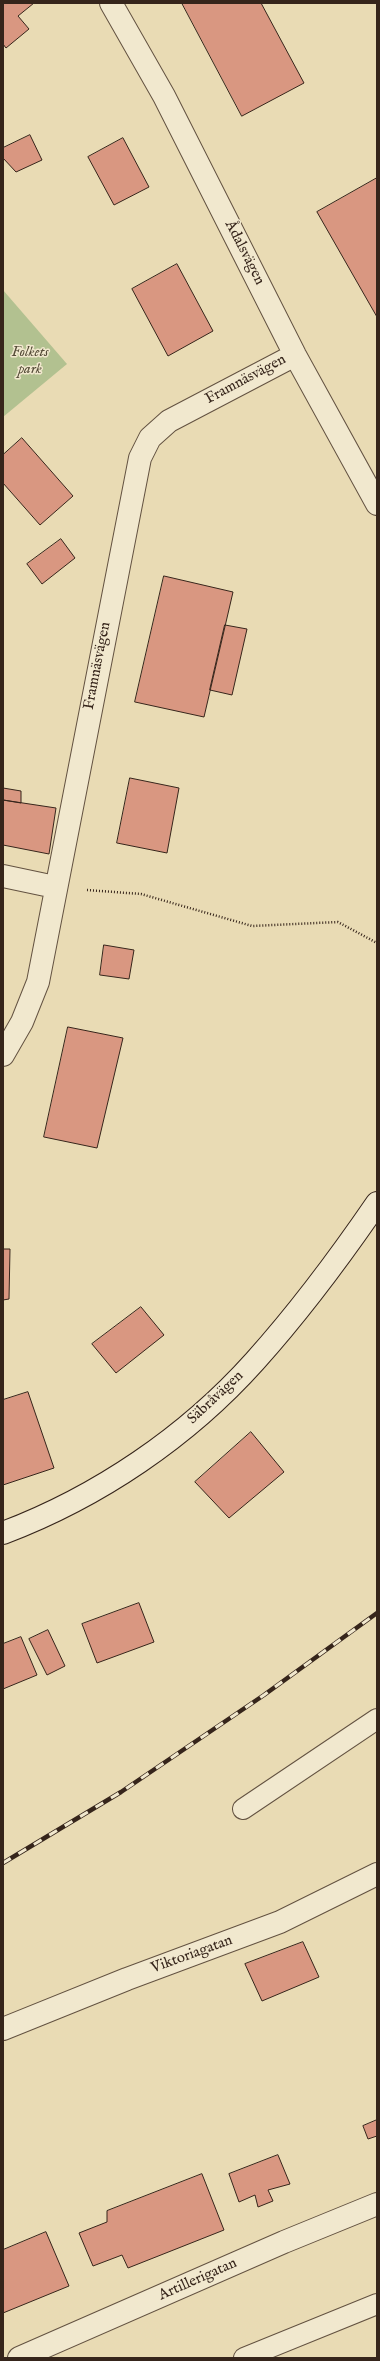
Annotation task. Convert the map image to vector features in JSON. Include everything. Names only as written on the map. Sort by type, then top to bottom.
[{"type":"street","name":"Ådalsvägen","points":[[111,3],[164,96],[295,355],[375,496]]},
{"type":"street","name":"Framnäsvägen","points":[[3,1055],[22,1022],[38,982],[49,933],[55,887],[140,458],[150,438],[169,420],[295,355]]},
{"type":"street","points":[[3,876],[55,887]]},
{"type":"street","name":"Säbråvägen","points":[[3,1533],[42,1518],[97,1489],[151,1454],[204,1411],[255,1361],[307,1297],[377,1203]]},
{"type":"street","name":"Viktoriagatan","points":[[3,2029],[127,1979],[280,1922],[377,1874]]},
{"type":"street","name":"Artillerigatan","points":[[19,2358],[284,2242],[377,2204]]},
{"type":"lane","points":[[243,1809],[377,1719]]},
{"type":"lane","points":[[244,2358],[377,2304]]},
{"type":"path","points":[[55,887],[141,894],[252,926],[338,922],[377,943]]},
{"type":"green space","name":"Folkets park","points":[[3,290],[67,364],[3,417]]},
{"type":"building","points":[[3,3],[34,3],[18,16],[29,29],[6,48],[3,44]]},
{"type":"building","points":[[182,3],[261,3],[304,83],[242,116]]},
{"type":"building","points":[[30,135],[42,160],[16,172],[3,158],[3,148]]},
{"type":"building","points":[[123,138],[149,187],[114,205],[88,157]]},
{"type":"building","points":[[377,178],[377,317],[317,212]]},
{"type":"building","points":[[177,264],[213,331],[168,356],[132,289]]},
{"type":"building","points":[[22,438],[73,496],[40,525],[3,483],[3,455]]},
{"type":"building","points":[[61,539],[75,558],[42,584],[27,564]]},
{"type":"building","points":[[164,576],[233,592],[204,717],[135,702]]},
{"type":"building","points":[[225,625],[247,629],[232,695],[210,690]]},
{"type":"building","points":[[130,778],[179,788],[167,853],[117,843]]},
{"type":"building","points":[[3,788],[21,791],[21,803],[3,800]]},
{"type":"building","points":[[3,800],[56,808],[49,854],[3,845]]},
{"type":"building","points":[[104,945],[134,950],[129,979],[100,975]]},
{"type":"building","points":[[68,1027],[123,1038],[97,1148],[44,1137]]},
{"type":"building","points":[[3,1249],[10,1249],[9,1299],[3,1300]]},
{"type":"building","points":[[141,1307],[164,1335],[116,1373],[92,1344]]},
{"type":"building","points":[[28,1392],[54,1468],[3,1485],[3,1400]]},
{"type":"building","points":[[251,1432],[284,1472],[229,1518],[195,1482]]},
{"type":"building","points":[[139,1603],[154,1642],[97,1663],[82,1624]]},
{"type":"building","points":[[48,1630],[65,1666],[47,1675],[29,1639]]},
{"type":"building","points":[[21,1637],[37,1675],[3,1689],[3,1644]]},
{"type":"building","points":[[303,1942],[319,1977],[262,2001],[245,1964]]},
{"type":"building","points":[[377,2120],[377,2136],[368,2139],[363,2126]]},
{"type":"building","points":[[278,2155],[290,2184],[268,2190],[273,2201],[258,2207],[255,2195],[239,2202],[229,2174]]},
{"type":"building","points":[[202,2174],[224,2230],[128,2268],[122,2255],[93,2266],[79,2233],[107,2222],[107,2211]]},
{"type":"building","points":[[46,2232],[69,2286],[3,2313],[3,2250]]},
{"type":"railway","points":[[3,1863],[121,1792],[264,1695],[377,1613]]}]
